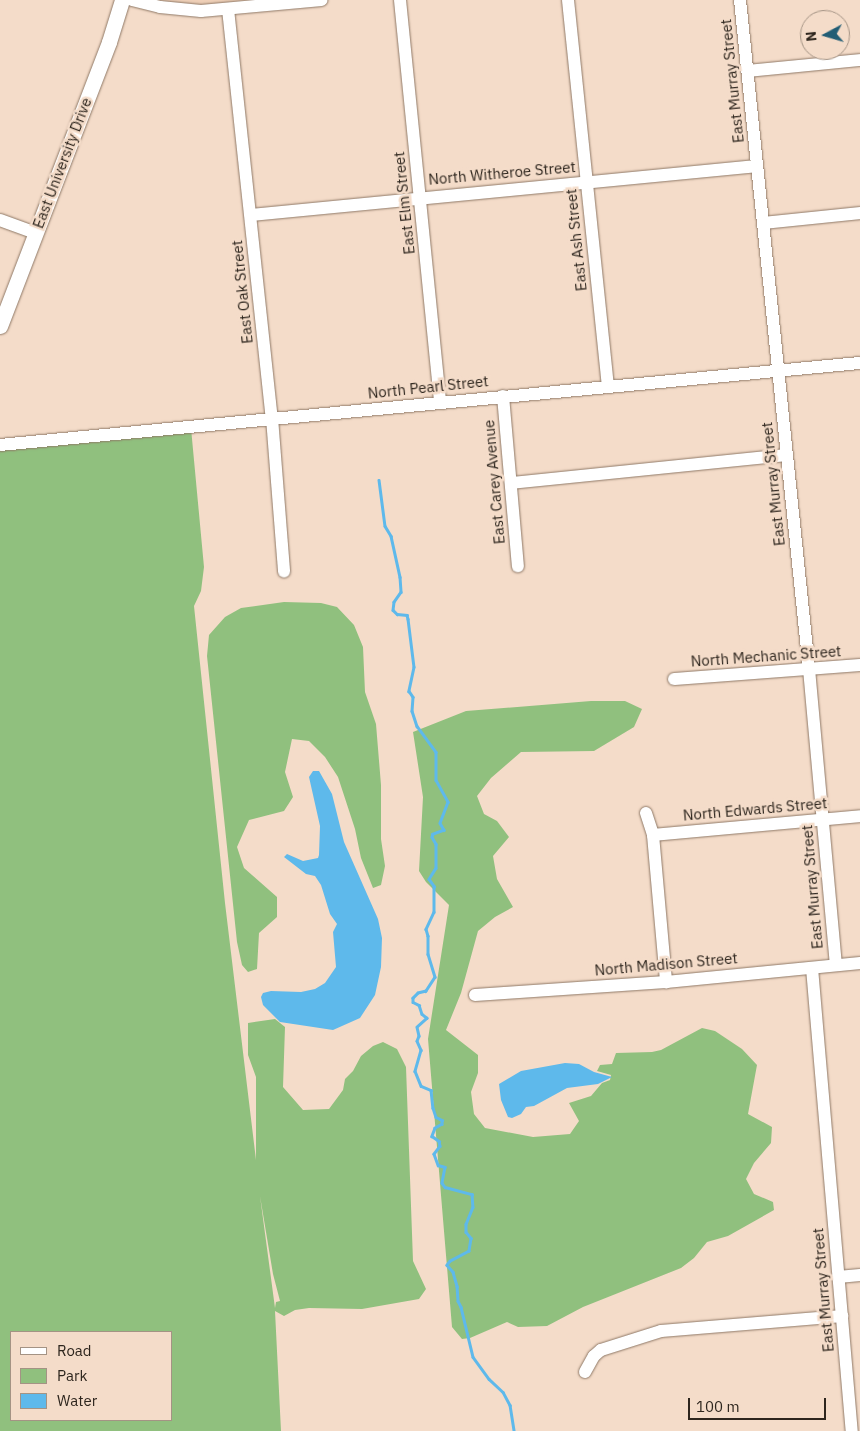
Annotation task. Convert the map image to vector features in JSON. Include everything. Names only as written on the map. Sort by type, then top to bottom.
[{"type":"main road","name":"East University Drive","points":[[0,326],[109,42],[122,0]]},
{"type":"street","points":[[132,0],[173,9],[228,9],[322,0]]},
{"type":"street","name":"East Elm Street","points":[[400,0],[440,402]]},
{"type":"street","name":"East Ash Street","points":[[568,0],[608,387]]},
{"type":"street","name":"East Murray Street","points":[[740,0],[809,668],[836,966]]},
{"type":"street","name":"East Oak Street","points":[[228,9],[272,418],[284,572]]},
{"type":"street","points":[[748,71],[860,60]]},
{"type":"street","name":"North Witheroe Street","points":[[251,215],[420,197],[757,166]]},
{"type":"street","points":[[763,223],[860,213]]},
{"type":"street","points":[[0,220],[36,233]]},
{"type":"street","name":"North Pearl Street","points":[[0,445],[860,363]]},
{"type":"street","name":"East Carey Avenue","points":[[503,396],[518,566]]},
{"type":"street","points":[[511,483],[786,455]]},
{"type":"street","name":"North Mechanic Street","points":[[674,679],[860,665]]},
{"type":"street","points":[[646,813],[653,835],[666,982]]},
{"type":"street","name":"North Edwards Street","points":[[653,835],[860,816]]},
{"type":"street","name":"North Madison Street","points":[[475,995],[666,982],[860,963]]},
{"type":"street","name":"East Murray Street","points":[[812,968],[852,1431]]},
{"type":"street","points":[[838,1277],[860,1275]]},
{"type":"street","points":[[585,1372],[594,1356],[601,1350],[660,1331],[842,1316]]},
{"type":"shaded area","points":[[132,0],[322,0],[214,10]]},
{"type":"green space","points":[[191,428],[204,567],[201,591],[194,606],[225,903],[256,1160],[256,1077],[248,1055],[248,1023],[275,1019],[285,1027],[283,1087],[303,1110],[329,1109],[343,1090],[345,1079],[353,1071],[361,1056],[373,1046],[383,1042],[397,1049],[406,1067],[413,1261],[426,1289],[419,1299],[362,1309],[309,1308],[295,1310],[284,1316],[275,1311],[281,1431],[0,1431],[0,445]],"holes":[[[260,1196],[273,1274],[280,1301],[276,1302],[275,1308]]]},
{"type":"green space","points":[[284,602],[321,603],[337,607],[354,625],[363,647],[365,692],[376,724],[381,785],[381,839],[385,866],[381,885],[373,888],[361,858],[355,829],[338,777],[325,757],[309,741],[292,739],[285,772],[293,797],[284,811],[249,820],[237,847],[244,868],[277,897],[277,917],[259,933],[257,969],[248,972],[242,965],[237,942],[207,656],[209,635],[225,617],[241,608]]},
{"type":"green space","points":[[591,701],[625,701],[642,709],[634,727],[594,751],[521,752],[491,778],[477,796],[484,814],[497,821],[509,837],[493,856],[497,879],[513,907],[495,917],[478,931],[461,993],[446,1030],[478,1055],[478,1073],[471,1092],[474,1114],[485,1128],[533,1137],[570,1134],[579,1121],[569,1103],[591,1096],[602,1083],[610,1080],[611,1075],[597,1071],[600,1065],[612,1064],[616,1053],[661,1050],[702,1028],[715,1031],[742,1049],[757,1065],[748,1114],[772,1127],[771,1143],[754,1163],[746,1179],[754,1194],[773,1202],[774,1210],[728,1236],[707,1242],[694,1258],[681,1268],[583,1307],[547,1326],[518,1327],[507,1322],[470,1338],[462,1339],[452,1327],[428,1039],[449,905],[426,882],[419,871],[423,797],[413,732],[466,711]]},
{"type":"water","points":[[313,771],[319,771],[332,794],[344,842],[378,919],[382,938],[381,967],[375,995],[360,1018],[333,1030],[280,1022],[263,1005],[261,997],[263,993],[271,991],[301,992],[315,989],[325,983],[336,967],[333,932],[337,924],[330,914],[321,885],[315,876],[306,874],[284,857],[287,854],[303,861],[318,858],[320,826],[309,777]]},
{"type":"water","points":[[565,1063],[579,1064],[594,1072],[612,1077],[598,1084],[567,1088],[534,1106],[526,1107],[521,1114],[512,1118],[508,1117],[501,1100],[499,1084],[521,1071]]},
{"type":"waterway","points":[[379,480],[385,526],[391,536],[400,577],[401,592],[394,602],[393,610],[397,614],[407,615],[408,619],[414,667],[409,691],[413,697],[412,711],[417,726],[436,752],[436,780],[448,802],[440,823],[444,830],[433,834],[432,837],[436,844],[436,868],[429,879],[434,886],[434,912],[426,929],[428,954],[435,977],[426,991],[418,993],[413,998],[413,1002],[419,1005],[422,1014],[427,1018],[417,1027],[419,1036],[417,1041],[421,1050],[415,1071],[421,1086],[431,1090],[436,1117],[442,1120],[442,1124],[435,1128],[432,1136],[439,1141],[440,1146],[434,1154],[438,1165],[445,1167],[442,1183],[445,1187],[472,1194],[473,1207],[466,1224],[466,1232],[471,1238],[469,1251],[450,1261],[447,1265],[453,1272],[457,1286],[458,1301],[473,1357],[489,1379],[503,1392],[510,1405],[514,1431]]}]
